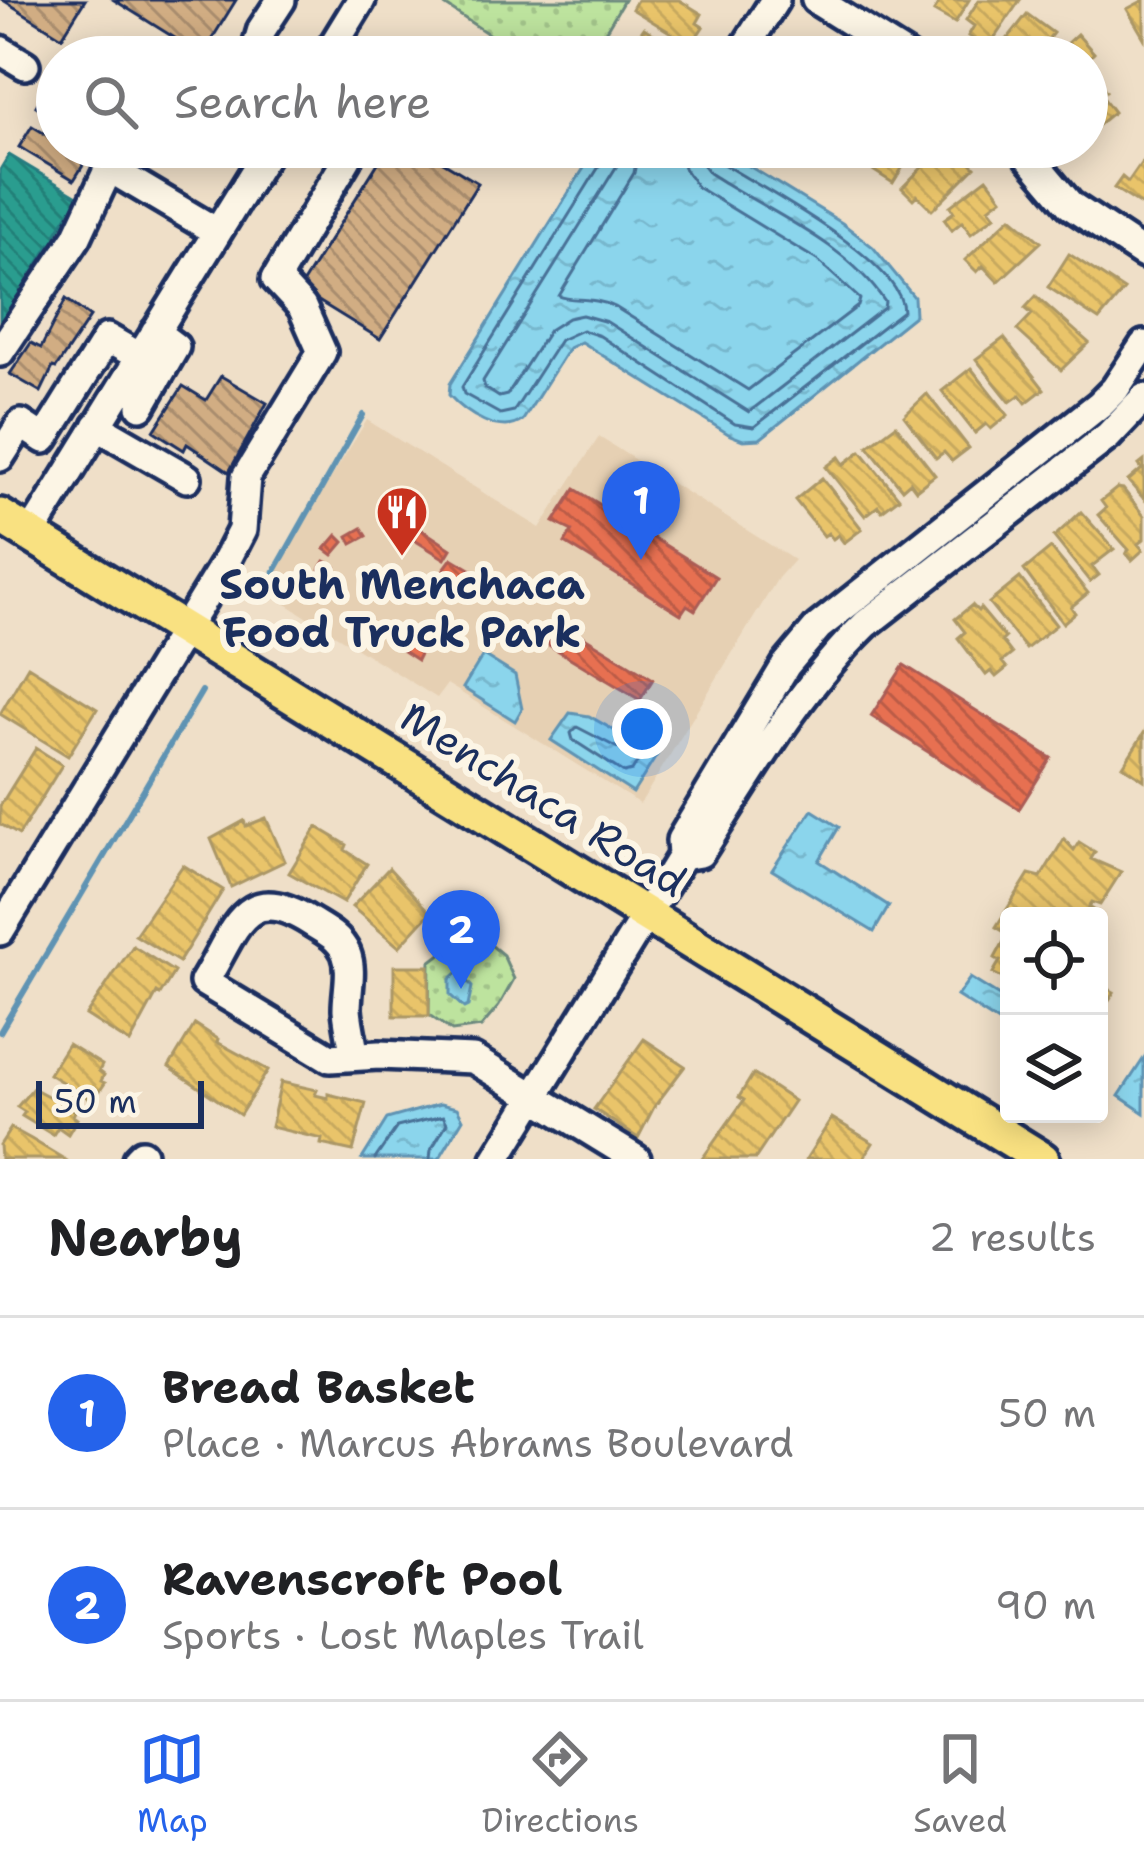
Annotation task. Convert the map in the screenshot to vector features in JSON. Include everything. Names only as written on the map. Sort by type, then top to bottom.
[{"type":"main road","name":"Menchaca Road","points":[[0,516],[1042,1159]]},
{"type":"street","points":[[259,36],[281,0]]},
{"type":"street","points":[[339,36],[361,0]]},
{"type":"street","points":[[752,36],[775,0]]},
{"type":"street","points":[[816,0],[873,36]]},
{"type":"street","points":[[0,50],[25,65]]},
{"type":"street","points":[[0,352],[77,237],[109,168],[217,232]]},
{"type":"street","points":[[31,534],[257,168]]},
{"type":"street","points":[[0,931],[8,898],[184,628],[242,530],[247,477],[322,352],[302,307],[276,280],[333,168]]},
{"type":"street","points":[[1039,168],[1070,205],[1144,254]]},
{"type":"street","points":[[141,406],[175,347],[155,332]]},
{"type":"street","points":[[44,439],[107,338],[140,357]]},
{"type":"street","points":[[496,1159],[682,856],[681,840],[786,665],[818,627],[1100,404],[1144,345]]},
{"type":"street","points":[[682,856],[700,853],[808,687],[836,653],[866,624],[1108,436],[1144,398]]},
{"type":"street","points":[[0,457],[21,424],[77,459]]},
{"type":"street","points":[[97,426],[187,478]]},
{"type":"street","points":[[355,1056],[347,1015],[348,958],[343,946],[291,909],[269,903],[257,906],[240,924],[204,982],[330,1058],[473,1059],[636,1159]]},
{"type":"shaded area","points":[[367,420],[540,528],[599,437],[794,560],[778,578],[640,804],[447,684],[437,698],[262,589]]},
{"type":"green space","points":[[437,0],[624,0],[603,36],[491,36]]},
{"type":"green space","points":[[486,941],[503,955],[514,979],[481,1027],[452,1031],[429,1015],[430,962],[455,943]]},
{"type":"water","points":[[584,168],[752,168],[873,247],[914,297],[915,315],[760,439],[730,435],[581,342],[569,348],[523,420],[514,425],[494,425],[474,416],[449,395],[450,384]]},
{"type":"water","points":[[483,655],[515,675],[522,709],[515,721],[463,688]]},
{"type":"water","points":[[570,713],[589,716],[657,755],[633,793],[551,740]]},
{"type":"water","points":[[812,810],[839,827],[819,861],[889,906],[874,932],[772,870]]},
{"type":"water","points":[[458,972],[472,987],[464,1008],[450,995],[450,979]]},
{"type":"water","points":[[970,978],[1000,996],[1000,1023],[957,996]]},
{"type":"water","points":[[1144,1058],[1144,1113],[1119,1096]]},
{"type":"water","points":[[440,1104],[457,1108],[463,1119],[439,1159],[362,1159],[387,1119]]},
{"type":"building: Homes","points":[[637,0],[679,0],[702,14],[697,23],[703,27],[697,36],[676,36],[632,9]]},
{"type":"building: Homes","points":[[932,0],[969,0],[955,23],[934,11],[938,5]]},
{"type":"building: Homes","points":[[979,0],[1020,0],[996,36],[968,36],[974,26],[966,20]]},
{"type":"building: Homes","points":[[1144,0],[1144,38],[1127,9]]},
{"type":"building: Homes","points":[[1027,14],[1053,33],[1051,36],[1010,36]]},
{"type":"building: Homes","points":[[1144,159],[1144,207],[1114,188],[1122,177],[1128,182]]},
{"type":"building: Homes","points":[[870,168],[902,168],[893,183]]},
{"type":"building: Homes","points":[[922,168],[974,168],[932,210],[902,188]]},
{"type":"building: Homes","points":[[987,178],[1002,198],[989,208],[995,216],[971,234],[962,222],[952,230],[944,219],[954,212],[950,206]]},
{"type":"building: Homes","points":[[1011,217],[1041,242],[998,282],[983,266],[977,272],[965,260]]},
{"type":"building: Homes","points":[[1069,254],[1124,290],[1099,320],[1048,287]]},
{"type":"building: Homes","points":[[1036,296],[1089,343],[1061,370],[1017,330],[1032,314],[1025,308]]},
{"type":"building: Homes","points":[[1004,338],[1044,389],[1026,403],[1020,395],[1010,402],[976,359]]},
{"type":"building: Homes","points":[[971,368],[1008,415],[991,429],[986,424],[975,433],[942,391]]},
{"type":"building: Homes","points":[[927,394],[969,448],[952,461],[944,452],[936,458],[904,416]]},
{"type":"building: Homes","points":[[896,425],[935,475],[916,490],[910,482],[902,489],[868,446]]},
{"type":"building: Homes","points":[[861,451],[899,498],[865,516],[826,467],[839,457],[844,464]]},
{"type":"building: Homes","points":[[1144,461],[1144,499],[1128,481]]},
{"type":"building: Homes","points":[[822,478],[862,529],[844,543],[838,535],[833,539],[828,533],[824,536],[795,500]]},
{"type":"building: Homes","points":[[1117,488],[1123,489],[1144,516],[1144,539],[1138,544],[1143,550],[1132,560],[1126,553],[1129,550],[1098,515],[1106,508],[1101,501]]},
{"type":"building: Homes","points":[[1081,512],[1114,549],[1092,566],[1099,575],[1090,582],[1054,537]]},
{"type":"building: Homes","points":[[1051,548],[1088,593],[1071,607],[1075,613],[1063,623],[1024,570]]},
{"type":"building: Homes","points":[[1020,578],[1056,625],[1026,649],[989,603]]},
{"type":"building: Homes","points":[[972,605],[1005,638],[1002,641],[1012,654],[1002,662],[1007,668],[996,677],[991,671],[986,675],[958,638],[965,632],[955,619]]},
{"type":"building: Homes","points":[[28,666],[97,709],[68,756],[0,714]]},
{"type":"building: Homes","points":[[1144,733],[1144,780],[1123,766]]},
{"type":"building: Homes","points":[[36,748],[62,765],[19,835],[0,824],[0,806]]},
{"type":"building: Homes","points":[[266,818],[285,861],[231,887],[211,839],[244,821],[246,826]]},
{"type":"building: Homes","points":[[317,827],[367,864],[343,903],[289,873]]},
{"type":"building: Homes","points":[[1064,839],[1074,850],[1079,842],[1095,852],[1091,859],[1121,872],[1100,905],[1008,907],[1029,874],[1041,877]]},
{"type":"building: Homes","points":[[183,865],[223,890],[179,962],[135,935]]},
{"type":"building: Homes","points":[[389,868],[430,913],[399,947],[352,907]]},
{"type":"building: Homes","points":[[133,946],[174,972],[130,1043],[86,1015]]},
{"type":"building: Homes","points":[[394,966],[429,966],[429,1016],[394,1016]]},
{"type":"building: Homes","points":[[195,1024],[268,1070],[240,1115],[169,1067]]},
{"type":"building: Homes","points":[[644,1039],[685,1066],[638,1138],[594,1109]]},
{"type":"building: Homes","points":[[68,1044],[102,1065],[99,1071],[105,1083],[93,1101],[49,1074]]},
{"type":"building: Homes","points":[[753,1074],[794,1101],[755,1159],[702,1159],[744,1100],[739,1097]]},
{"type":"building: Homes","points":[[281,1082],[317,1090],[315,1095],[366,1103],[353,1151],[271,1127]]},
{"type":"building: Homes","points":[[33,1088],[75,1111],[77,1119],[68,1134],[58,1127],[53,1135],[22,1116],[25,1112],[17,1107]]},
{"type":"building: Homes","points":[[832,1118],[873,1143],[863,1159],[806,1159]]},
{"type":"building: Homes","points":[[11,1128],[64,1159],[1,1159],[0,1145]]},
{"type":"building: Shops","points":[[575,489],[716,577],[695,610],[687,605],[681,614],[565,543],[572,531],[554,522]]},
{"type":"building: Shops","points":[[403,517],[451,549],[445,559],[395,528]]},
{"type":"building: Shops","points":[[362,528],[367,536],[352,544],[348,536]]},
{"type":"building: Shops","points":[[337,535],[344,542],[333,555],[325,549]]},
{"type":"building: Shops","points":[[452,558],[472,570],[465,581],[444,569]]},
{"type":"building: Shops","points":[[325,561],[335,567],[325,584],[315,578]]},
{"type":"building: Shops","points":[[560,622],[653,679],[640,700],[547,644]]},
{"type":"building: Shops","points":[[407,643],[421,652],[417,660],[403,651]]},
{"type":"building: Shops","points":[[904,665],[1051,758],[1019,809],[871,716]]},
{"type":"building: Schools","points":[[9,155],[79,197],[56,234],[69,242],[63,252],[50,244],[0,326],[0,170]]},
{"type":"building: Other","points":[[3,0],[85,0],[60,36]]},
{"type":"building: Other","points":[[114,0],[236,0],[214,36],[172,36]]},
{"type":"building: Other","points":[[32,126],[36,128],[36,157],[19,147]]},
{"type":"building: Other","points":[[54,168],[81,168],[74,180]]},
{"type":"building: Other","points":[[375,168],[453,168],[478,183],[380,339],[299,289]]},
{"type":"building: Other","points":[[66,299],[90,317],[53,367],[41,392],[10,374],[31,343],[41,348]]},
{"type":"building: Other","points":[[221,376],[267,403],[229,472],[187,444],[184,450],[154,431],[183,386],[206,400]]},
{"type":"waterway","points":[[263,592],[363,415]]},
{"type":"waterway","points":[[0,1032],[202,691]]},
{"type":"place","name":"South Menchaca Food Truck Park","points":[[402,558]]},
{"type":"place","name":"Bread Basket","points":[[641,560]]},
{"type":"place","name":"Ravenscroft Pool","points":[[461,989]]}]
